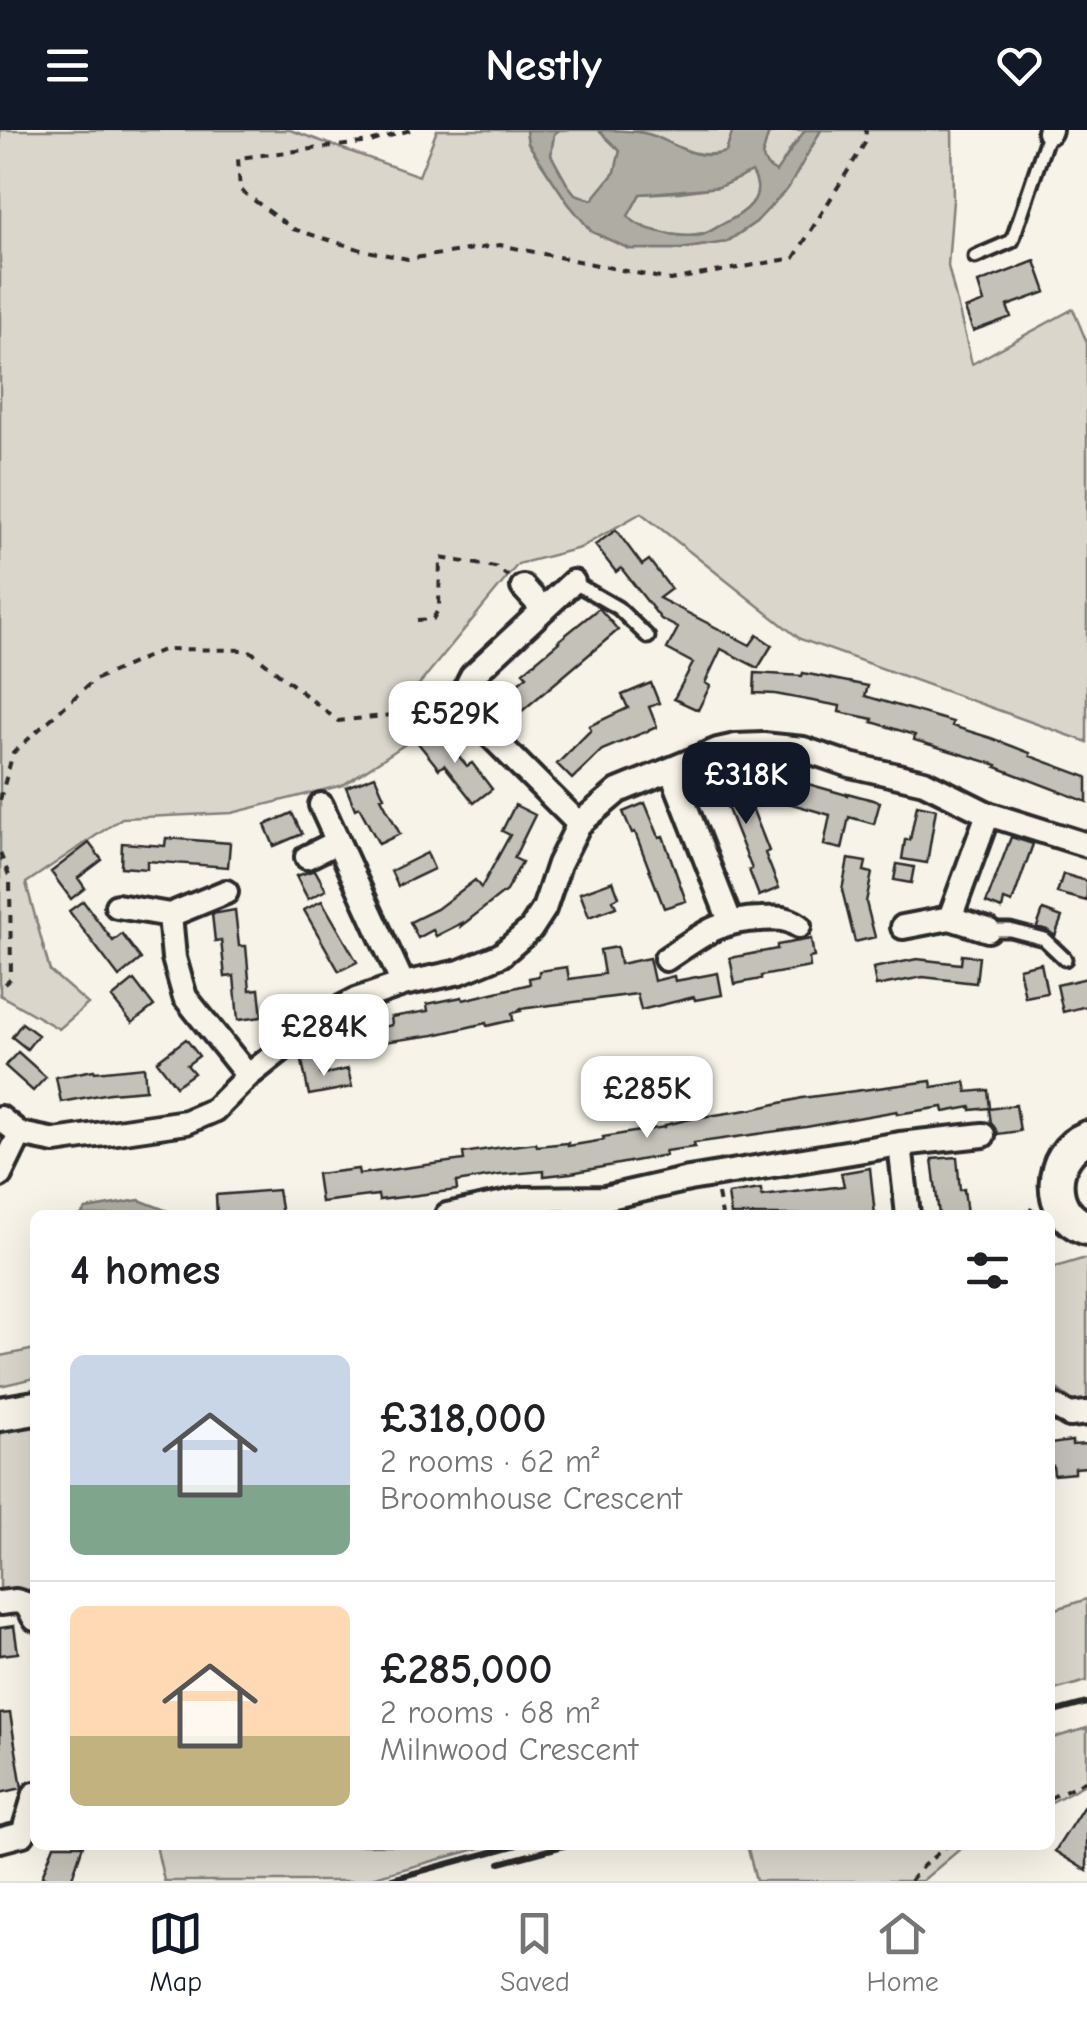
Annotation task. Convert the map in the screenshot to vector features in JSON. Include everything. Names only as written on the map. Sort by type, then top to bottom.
[{"type":"street","points":[[573,582],[472,676],[464,689],[464,707],[579,824]]},
{"type":"street","points":[[523,587],[544,610]]},
{"type":"street","points":[[0,1118],[20,1134],[55,1142],[186,1122],[214,1110],[248,1076],[321,1018],[356,1000],[403,984],[460,972],[501,955],[531,929],[544,909],[579,824],[618,791],[718,750],[764,745],[803,749],[850,765],[924,782],[988,814],[1087,845]]},
{"type":"street","points":[[670,770],[730,921]]},
{"type":"street","points":[[321,805],[403,984]]},
{"type":"street","points":[[950,918],[988,814]]},
{"type":"street","points":[[307,857],[337,842]]},
{"type":"street","points":[[117,906],[170,915],[226,892]]},
{"type":"street","points":[[170,915],[174,958],[185,996],[248,1076]]},
{"type":"street","points":[[666,958],[730,921],[787,918],[799,926]]},
{"type":"street","points":[[904,927],[950,918],[988,930]]},
{"type":"street","points":[[0,1175],[20,1134]]},
{"type":"street","points":[[471,1210],[523,1199],[606,1198],[689,1179],[900,1144],[983,1135]]},
{"type":"street","points":[[1087,1138],[1067,1151],[1060,1165],[1055,1210],[1087,1228]]},
{"type":"street","points":[[900,1144],[907,1210]]},
{"type":"street","points":[[1055,1407],[1070,1416],[1087,1413]]},
{"type":"street","points":[[0,1414],[30,1409]]},
{"type":"street","points":[[0,1603],[16,1601],[26,1604],[30,1611]]},
{"type":"street","points":[[0,1840],[23,1834],[30,1811]]},
{"type":"lane","points":[[975,257],[1012,241],[1050,131]]},
{"type":"lane","points":[[573,582],[618,608],[648,637]]},
{"type":"lane","points":[[988,930],[1010,930],[1044,939],[1065,959]]},
{"type":"path","points":[[410,130],[370,142],[238,158],[240,190],[293,228],[378,253],[408,259],[500,245],[670,280],[794,258],[866,143],[866,130]]},
{"type":"path","points":[[417,620],[432,619],[438,608],[440,558],[495,567],[523,587]]},
{"type":"path","points":[[0,800],[13,754],[40,729],[94,680],[165,649],[250,650],[338,721],[464,707]]},
{"type":"path","points":[[0,853],[10,878],[12,978],[0,988]]},
{"type":"path","points":[[1055,1796],[1087,1780]]},
{"type":"path","points":[[910,1881],[942,1850]]},
{"type":"shaded area","points":[[0,130],[290,130],[419,176],[437,130],[526,130],[528,143],[592,232],[630,249],[680,249],[727,242],[756,222],[821,130],[952,130],[953,200],[948,266],[972,364],[1073,309],[1087,343],[1087,742],[800,639],[641,513],[580,548],[518,564],[412,693],[433,726],[343,785],[232,813],[122,818],[26,883],[50,971],[88,1004],[59,1029],[0,995]]},
{"type":"shaded area","points":[[526,130],[559,130],[554,134],[551,155],[575,194],[592,200],[615,172],[620,151],[598,130],[648,134],[694,153],[714,155],[726,152],[733,130],[778,130],[768,135],[762,156],[776,172],[805,130],[821,130],[789,187],[756,222],[726,242],[680,249],[630,249],[592,232],[528,143]],"holes":[[[752,172],[756,181],[752,204],[702,235],[662,233],[628,216],[640,194],[719,187]]]},
{"type":"shaded area","points":[[559,130],[598,130],[620,150],[615,172],[592,200],[575,194],[551,155],[554,134]]},
{"type":"shaded area","points":[[632,130],[733,130],[726,152],[701,154]]},
{"type":"shaded area","points":[[778,130],[805,130],[776,173],[762,156],[768,135]]},
{"type":"shaded area","points":[[752,172],[757,190],[752,204],[705,233],[662,232],[642,226],[628,216],[640,194],[718,187]]},
{"type":"shaded area","points":[[139,1200],[165,1210],[85,1210]]},
{"type":"shaded area","points":[[1087,1259],[1087,1401],[1076,1403],[1055,1389],[1055,1267]]},
{"type":"shaded area","points":[[30,1350],[30,1379],[0,1386],[0,1356]]},
{"type":"shaded area","points":[[30,1418],[30,1590],[0,1593],[0,1425]]},
{"type":"shaded area","points":[[1087,1599],[1087,1681],[1055,1690],[1055,1609]]},
{"type":"shaded area","points":[[1087,1728],[1087,1783],[1055,1800],[1055,1738]]},
{"type":"shaded area","points":[[157,1850],[473,1850],[360,1881],[164,1881]]},
{"type":"shaded area","points":[[748,1850],[959,1850],[922,1881],[756,1881]]},
{"type":"building","points":[[1035,261],[1046,292],[1007,306],[1011,317],[973,331],[965,309],[984,302],[978,283]]},
{"type":"building","points":[[616,530],[642,565],[649,560],[671,589],[659,598],[750,645],[757,635],[772,645],[758,668],[721,649],[698,710],[674,699],[693,663],[667,649],[678,628],[661,619],[621,568],[616,572],[595,545]]},
{"type":"building","points":[[599,608],[618,630],[509,722],[494,702],[527,676],[523,672]]},
{"type":"building","points":[[755,673],[803,673],[868,686],[865,696],[953,722],[952,726],[1087,777],[1087,802],[997,765],[914,740],[915,735],[872,722],[873,719],[839,712],[840,706],[754,693]]},
{"type":"building","points":[[651,683],[659,703],[649,707],[657,727],[602,750],[572,779],[557,764],[591,730],[589,726],[628,708],[622,695]]},
{"type":"building","points":[[435,728],[467,766],[472,763],[492,789],[474,803],[444,765],[439,769],[418,743]]},
{"type":"building","points":[[734,762],[769,851],[765,853],[779,888],[759,896],[712,769]]},
{"type":"building","points":[[375,776],[384,797],[381,798],[400,834],[379,844],[359,807],[355,809],[346,787]]},
{"type":"building","points":[[794,780],[880,802],[874,824],[849,817],[842,849],[824,845],[830,815],[788,803]]},
{"type":"building","points":[[645,803],[659,837],[663,836],[686,901],[664,908],[635,832],[632,833],[623,812]]},
{"type":"building","points":[[515,805],[535,815],[514,858],[522,862],[506,891],[461,926],[462,923],[436,936],[433,930],[418,938],[410,922],[437,909],[475,880],[481,888],[510,835],[502,831]]},
{"type":"building","points":[[917,805],[936,809],[927,863],[902,859]]},
{"type":"building","points":[[292,813],[302,834],[274,846],[265,825]]},
{"type":"building","points":[[1011,837],[1033,844],[1012,903],[1004,900],[1002,909],[986,903]]},
{"type":"building","points":[[166,838],[230,843],[228,867],[147,861],[147,869],[121,867],[122,843],[165,846]]},
{"type":"building","points":[[89,843],[102,860],[78,878],[85,888],[71,899],[51,872]]},
{"type":"building","points":[[427,853],[434,869],[398,886],[391,871]]},
{"type":"building","points":[[848,859],[866,862],[864,871],[872,873],[866,902],[875,937],[855,942],[842,890]]},
{"type":"building","points":[[897,864],[914,867],[911,883],[894,880]]},
{"type":"building","points":[[315,870],[326,890],[308,899],[296,876]]},
{"type":"building","points":[[1063,874],[1087,881],[1087,901],[1057,893]]},
{"type":"building","points":[[613,881],[619,897],[613,900],[616,907],[589,917],[580,893]]},
{"type":"building","points":[[83,901],[113,941],[122,934],[141,959],[119,977],[69,911]]},
{"type":"building","points":[[322,901],[357,962],[339,971],[304,910]]},
{"type":"building","points":[[235,910],[239,946],[246,946],[250,990],[259,989],[262,1017],[238,1020],[234,976],[225,977],[221,940],[215,941],[212,914]]},
{"type":"building","points":[[1043,910],[1062,917],[1055,936],[1037,927]]},
{"type":"building","points":[[811,939],[814,957],[809,958],[810,967],[735,984],[730,958]]},
{"type":"building","points":[[617,947],[620,964],[649,958],[654,981],[718,973],[722,995],[695,1000],[694,997],[641,1010],[637,994],[520,1009],[512,1013],[513,1020],[357,1050],[354,1033],[392,1025],[391,1017],[428,1011],[427,1004],[530,984],[529,978],[539,976],[539,971],[567,967],[569,979],[604,974],[600,950]]},
{"type":"building","points":[[962,955],[979,957],[976,983],[923,977],[876,986],[873,968],[917,959],[961,964]]},
{"type":"building","points":[[1041,963],[1047,993],[1025,997],[1019,968]]},
{"type":"building","points":[[1087,978],[1087,1006],[1063,1012],[1057,985]]},
{"type":"building","points":[[134,980],[154,1006],[132,1023],[112,998]]},
{"type":"building","points":[[22,1023],[38,1035],[27,1049],[12,1037]]},
{"type":"building","points":[[186,1039],[199,1056],[187,1065],[194,1073],[176,1086],[157,1061]]},
{"type":"building","points":[[18,1052],[46,1077],[33,1091],[5,1066]]},
{"type":"building","points":[[318,1058],[321,1075],[348,1069],[352,1087],[309,1095],[302,1061]]},
{"type":"building","points":[[144,1067],[146,1090],[61,1102],[56,1077]]},
{"type":"building","points":[[931,1081],[932,1087],[965,1082],[967,1092],[988,1090],[990,1108],[897,1111],[694,1143],[695,1147],[665,1151],[666,1155],[571,1173],[499,1175],[456,1182],[457,1190],[379,1200],[378,1195],[321,1202],[317,1174],[358,1169],[359,1174],[464,1160],[463,1153],[536,1143],[568,1146],[802,1098]]},
{"type":"building","points":[[1016,1105],[1020,1131],[998,1134],[989,1109]]},
{"type":"building","points":[[957,1157],[966,1210],[938,1210],[932,1159]]},
{"type":"building","points":[[870,1168],[874,1210],[730,1210],[728,1194],[761,1189],[762,1196],[844,1186],[841,1173]]},
{"type":"building","points":[[278,1190],[281,1210],[217,1210],[216,1195]]},
{"type":"building","points":[[1055,1443],[1087,1444],[1087,1467],[1055,1475]]},
{"type":"building","points":[[14,1626],[18,1653],[0,1655],[0,1628]]},
{"type":"building","points":[[10,1713],[22,1788],[0,1793],[0,1714]]},
{"type":"building","points":[[1087,1801],[1087,1871],[1055,1851]]},
{"type":"building","points":[[52,1850],[81,1850],[71,1881],[42,1876]]},
{"type":"railway","points":[[1055,1712],[1087,1703]]},
{"type":"railway","points":[[385,1881],[499,1850]]},
{"type":"railway","points":[[500,1863],[548,1850]]}]
